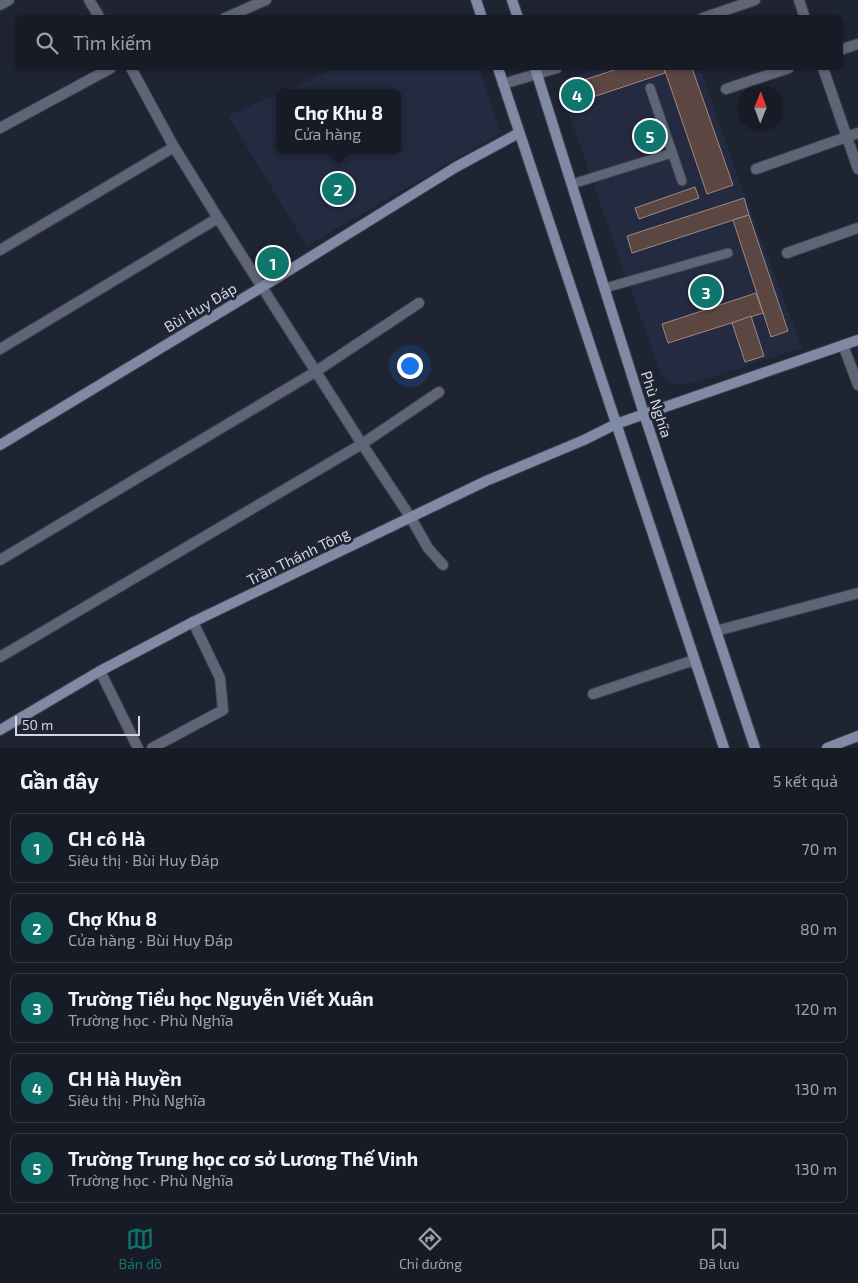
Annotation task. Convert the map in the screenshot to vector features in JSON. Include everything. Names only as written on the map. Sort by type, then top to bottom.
[{"type":"street","points":[[0,6],[9,0]]},
{"type":"street","points":[[89,0],[98,15]]},
{"type":"street","points":[[232,15],[266,0]]},
{"type":"street","points":[[476,0],[481,15]]},
{"type":"street","points":[[512,0],[517,15]]},
{"type":"street","points":[[712,15],[755,0]]},
{"type":"street","points":[[799,0],[804,15]]},
{"type":"street","points":[[843,49],[858,44]]},
{"type":"street","points":[[0,128],[107,70]]},
{"type":"street","points":[[132,70],[174,147],[218,218],[315,372],[411,518],[428,548],[443,565]]},
{"type":"street","points":[[499,70],[724,748]]},
{"type":"street","points":[[726,89],[783,70]]},
{"type":"street","points":[[824,70],[858,169]]},
{"type":"street","points":[[503,84],[536,71]]},
{"type":"street","name":"Phù Nghĩa","points":[[536,71],[644,414],[755,748]]},
{"type":"street","name":"Bùi Huy Đáp","points":[[0,445],[456,167],[519,133]]},
{"type":"street","points":[[756,169],[858,133]]},
{"type":"street","points":[[0,250],[174,147]]},
{"type":"street","points":[[0,349],[218,218]]},
{"type":"street","points":[[787,253],[858,228]]},
{"type":"street","points":[[0,560],[315,372],[419,304]]},
{"type":"street","name":"Trần Thánh Tông","points":[[0,730],[100,671],[194,622],[486,481],[584,440],[616,424],[858,340]]},
{"type":"street","points":[[843,345],[858,385]]},
{"type":"street","points":[[0,657],[362,444],[439,392]]},
{"type":"street","points":[[716,631],[858,593]]},
{"type":"street","points":[[152,748],[223,710],[220,678],[194,622]]},
{"type":"street","points":[[593,694],[688,662],[696,663]]},
{"type":"street","points":[[100,671],[138,748]]},
{"type":"street","points":[[827,748],[858,736]]},
{"type":"lane","points":[[650,88],[682,181]]},
{"type":"lane","points":[[572,184],[672,153]]},
{"type":"lane","points":[[605,288],[728,253]]},
{"type":"shaded area","points":[[332,70],[480,70],[500,133],[307,246],[228,116],[276,94],[276,154],[401,154],[401,89],[289,89]]},
{"type":"shaded area","points":[[593,70],[701,70],[743,191],[802,348],[694,383],[673,384],[663,379],[558,82]]},
{"type":"building","points":[[614,70],[664,70],[665,73],[566,106],[560,88]]},
{"type":"building","points":[[665,70],[693,70],[733,185],[707,194]]},
{"type":"building","points":[[695,187],[699,198],[639,219],[635,208]]},
{"type":"building","points":[[744,198],[749,215],[632,253],[627,236]]},
{"type":"building","points":[[749,215],[788,331],[771,337],[733,220]]},
{"type":"building","points":[[756,293],[763,313],[668,343],[662,324]]},
{"type":"building","points":[[751,316],[764,356],[745,362],[732,323]]},
{"type":"place","name":"CH Hà Huyền","points":[[577,95]]},
{"type":"place","name":"Trường Trung học cơ sở Lương Thế Vinh","points":[[650,136]]},
{"type":"place","name":"Chợ Khu 8","points":[[338,189]]},
{"type":"place","name":"CH cô Hà","points":[[273,263]]},
{"type":"place","name":"Trường Tiểu học Nguyễn Viết Xuân","points":[[706,292]]}]
